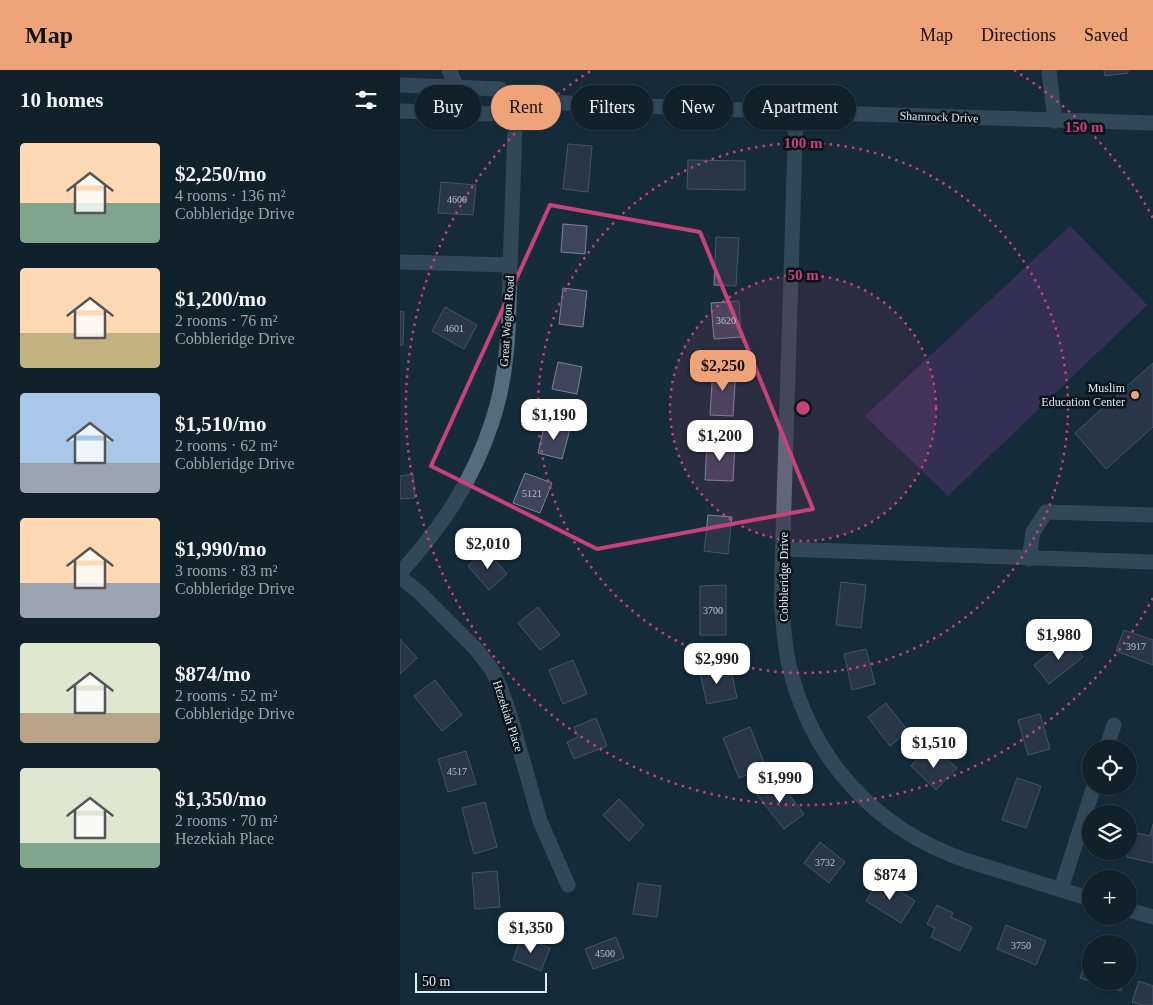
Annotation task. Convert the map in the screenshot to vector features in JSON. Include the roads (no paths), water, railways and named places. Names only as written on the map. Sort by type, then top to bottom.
[{"type":"street","points":[[449,70],[456,85]]},
{"type":"street","points":[[1049,70],[1055,121]]},
{"type":"street","name":"Shamrock Drive","points":[[400,85],[415,86]]},
{"type":"street","name":"Shamrock Drive","points":[[561,103],[743,110]]},
{"type":"street","name":"Shamrock Drive","points":[[400,111],[491,114]]},
{"type":"street","name":"Shamrock Drive","points":[[856,114],[1153,123]]},
{"type":"street","name":"Great Wagon Road","points":[[400,573],[437,530],[460,494],[479,456],[492,422],[503,382],[508,342],[515,130]]},
{"type":"street","name":"Cobbleridge Drive","points":[[795,130],[782,602],[789,668],[807,720],[836,768],[860,796],[884,817],[915,838],[956,857],[1082,896]]},
{"type":"street","points":[[400,262],[510,265]]},
{"type":"street","points":[[1029,559],[1033,532],[1046,512],[1153,515]]},
{"type":"street","points":[[783,549],[1153,562]]},
{"type":"street","name":"Hezekiah Place","points":[[400,577],[420,593],[476,649],[492,670],[501,688],[510,715],[540,821],[568,885]]},
{"type":"street","points":[[1109,740],[1114,725]]},
{"type":"street","points":[[1061,889],[1091,795]]},
{"type":"street","points":[[1137,912],[1153,917]]},
{"type":"place","name":"Muslim Education Center","points":[[1135,395]]}]
